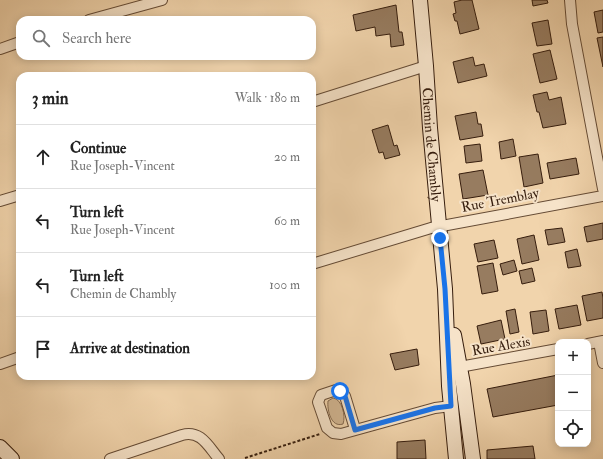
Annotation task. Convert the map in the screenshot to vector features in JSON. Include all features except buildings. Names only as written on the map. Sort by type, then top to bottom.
[{"type":"street","points":[[104,16],[162,0]]},
{"type":"street","name":"Chemin de Chambly","points":[[420,0],[438,226],[454,368],[473,459]]},
{"type":"street","points":[[570,0],[572,24],[603,189]]},
{"type":"street","points":[[0,49],[16,43]]},
{"type":"street","points":[[316,101],[426,66]]},
{"type":"street","points":[[0,201],[16,196]]},
{"type":"street","name":"Rue Tremblay","points":[[316,263],[438,226],[603,196]]},
{"type":"street","points":[[591,343],[601,341],[603,363]]},
{"type":"street","name":"Rue Alexis","points":[[454,368],[555,350]]},
{"type":"street","points":[[0,364],[16,358]]},
{"type":"street","name":"Chemin de Chambly","points":[[454,368],[451,406],[456,459]]},
{"type":"street","points":[[355,430],[345,396],[342,392],[336,390],[321,395],[319,404],[329,430],[333,434],[355,430],[435,408],[451,406]]},
{"type":"street","points":[[110,459],[192,433],[201,437],[219,459]]},
{"type":"street","points":[[0,447],[12,459]]},
{"type":"path","points":[[245,458],[320,434]]},
{"type":"shaded area","points":[[333,398],[339,401],[341,405],[344,417],[343,424],[339,425],[335,423],[329,413],[328,401]]},
{"type":"shaded area","points":[[457,417],[462,417],[468,459],[462,459]]},
{"type":"route","points":[[340,391],[345,396],[355,430],[435,408],[451,406],[445,289],[440,238]]}]
